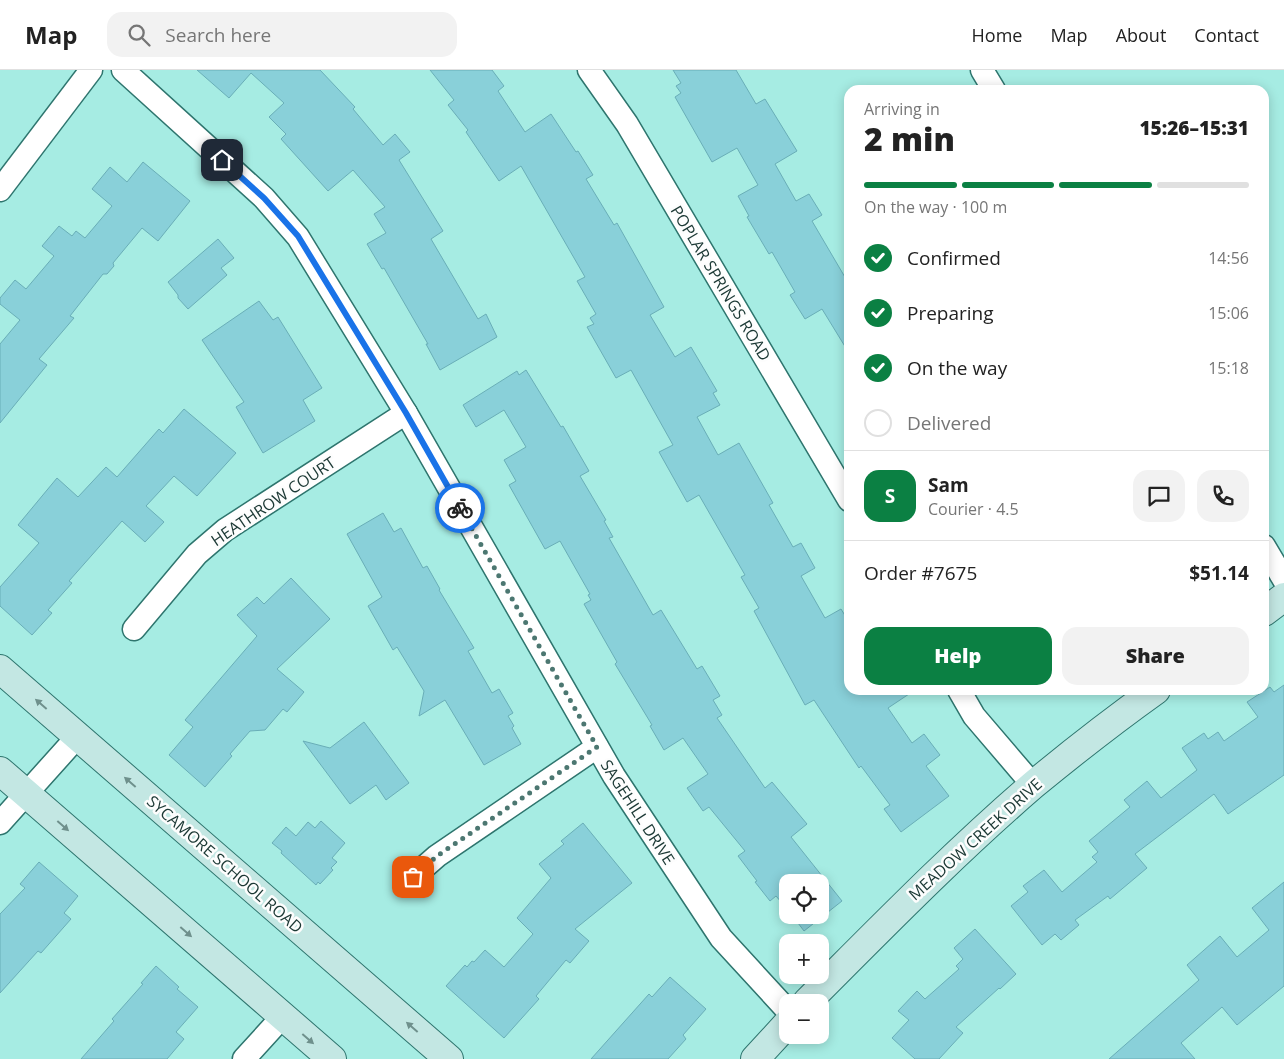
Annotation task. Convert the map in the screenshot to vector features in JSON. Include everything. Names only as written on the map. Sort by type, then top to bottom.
[{"type":"main road","points":[[1269,608],[1284,597]]},
{"type":"main road","name":"SYCAMORE SCHOOL ROAD","points":[[0,669],[449,1059]]},
{"type":"main road","name":"MEADOW CREEK DRIVE","points":[[815,994],[916,892],[1033,785],[1149,695]]},
{"type":"main road","points":[[0,771],[332,1059]]},
{"type":"main road","points":[[755,1059],[779,1033]]},
{"type":"street","points":[[0,190],[92,70]]},
{"type":"street","name":"SAGEHILL DRIVE","points":[[123,70],[264,198],[298,236],[406,413],[614,776],[721,938],[779,1001]]},
{"type":"street","name":"POPLAR SPRINGS ROAD","points":[[590,70],[627,124],[844,492]]},
{"type":"street","points":[[982,70],[991,85]]},
{"type":"street","name":"HEATHROW COURT","points":[[134,628],[197,554],[225,530],[406,413]]},
{"type":"street","points":[[1269,554],[1284,580]]},
{"type":"street","points":[[963,695],[974,716],[1033,785]]},
{"type":"street","points":[[0,824],[78,736]]},
{"type":"street","points":[[413,877],[437,856],[597,747]]},
{"type":"street","points":[[244,1059],[283,1016]]},
{"type":"building","points":[[197,70],[320,70],[355,107],[353,109],[383,145],[395,134],[410,152],[399,160],[443,231],[431,239],[478,319],[486,314],[497,337],[440,370],[426,344],[428,344],[384,268],[382,269],[367,244],[386,233],[374,214],[385,207],[353,170],[328,191],[281,139],[286,134],[269,117],[284,103],[251,73],[229,98]]},
{"type":"building","points":[[430,70],[492,70],[504,86],[498,91],[525,132],[551,114],[593,175],[586,179],[614,225],[617,223],[664,307],[650,315],[675,357],[691,347],[717,391],[713,393],[720,405],[697,417],[718,455],[739,443],[773,503],[769,505],[793,547],[801,543],[815,568],[801,576],[825,618],[841,609],[844,614],[844,695],[908,695],[888,708],[912,743],[924,734],[940,755],[926,766],[949,796],[901,832],[884,809],[890,805],[861,766],[859,768],[814,700],[805,705],[754,611],[759,608],[741,577],[745,575],[699,495],[687,502],[659,452],[673,445],[631,370],[616,378],[587,327],[594,324],[590,318],[596,314],[577,281],[585,277],[521,166],[499,181],[466,132],[468,130],[448,105],[454,100]]},
{"type":"building","points":[[673,70],[736,70],[756,104],[765,99],[797,151],[775,164],[796,201],[809,194],[822,215],[812,221],[844,275],[844,345],[822,309],[805,319],[790,295],[795,292],[772,252],[769,254],[747,217],[749,216],[738,196],[758,185],[737,148],[712,162],[675,97],[681,93],[676,86],[681,83]]},
{"type":"building","points":[[143,162],[190,201],[158,241],[142,228],[113,263],[114,266],[107,274],[103,274],[70,316],[74,318],[39,359],[47,365],[0,423],[0,344],[20,320],[0,304],[0,298],[15,280],[26,289],[54,256],[42,246],[59,226],[72,236],[76,231],[85,238],[112,206],[92,189],[110,167],[127,182]]},
{"type":"building","points":[[218,239],[234,258],[221,268],[227,275],[188,309],[168,282]]},
{"type":"building","points":[[259,301],[273,320],[278,317],[322,388],[303,400],[315,421],[263,453],[236,407],[244,402],[202,340]]},
{"type":"building","points":[[526,370],[561,427],[563,426],[589,471],[580,476],[606,520],[604,521],[613,537],[609,538],[653,615],[661,610],[697,669],[702,666],[720,696],[713,700],[722,715],[717,718],[765,788],[772,782],[807,824],[791,837],[820,874],[779,874],[779,900],[776,896],[770,901],[738,856],[745,851],[709,807],[703,811],[687,788],[708,774],[683,738],[664,750],[650,726],[652,725],[615,664],[617,662],[584,604],[591,600],[588,595],[590,594],[560,541],[545,549],[509,485],[516,481],[504,460],[526,447],[504,410],[476,427],[463,405],[517,371],[519,375]]},
{"type":"building","points":[[184,409],[236,453],[197,496],[174,476],[146,506],[164,522],[145,542],[122,521],[69,581],[72,583],[48,610],[52,613],[32,635],[0,606],[0,587],[39,543],[18,525],[57,478],[78,497],[106,467],[117,477],[159,429],[163,433]]},
{"type":"building","points":[[383,513],[394,532],[401,528],[423,568],[427,566],[439,590],[474,648],[468,651],[492,693],[499,689],[513,713],[508,716],[521,744],[484,765],[445,700],[419,716],[424,691],[397,647],[393,650],[368,606],[382,597],[347,534]]},
{"type":"building","points":[[291,578],[330,619],[277,669],[304,692],[287,712],[283,709],[265,730],[250,731],[230,754],[232,756],[205,787],[169,755],[193,727],[185,720],[257,636],[237,615],[257,597],[264,604]]},
{"type":"building","points":[[1284,685],[1284,775],[1228,814],[1214,794],[1135,854],[1147,868],[1110,899],[1108,896],[1075,920],[1079,925],[1061,940],[1055,934],[1042,945],[1011,906],[1028,892],[1023,886],[1044,870],[1062,892],[1097,862],[1092,857],[1098,852],[1089,841],[1130,807],[1124,800],[1147,781],[1161,798],[1197,770],[1182,748],[1204,733],[1208,739],[1218,732],[1224,741],[1258,717],[1247,702],[1258,695],[1269,695],[1270,687],[1274,692]]},
{"type":"building","points":[[364,722],[409,783],[386,800],[376,785],[350,804],[303,741],[330,748]]},
{"type":"building","points":[[321,821],[345,843],[332,858],[337,862],[331,868],[333,870],[320,884],[318,882],[316,885],[272,843],[286,827],[296,836],[308,822],[315,828]]},
{"type":"building","points":[[583,823],[632,883],[575,929],[589,941],[570,963],[566,960],[536,996],[539,999],[504,1038],[446,986],[465,965],[467,967],[472,961],[474,962],[485,950],[504,967],[533,934],[517,918],[551,878],[539,864],[564,844],[561,841]]},
{"type":"building","points":[[39,862],[78,896],[64,913],[71,919],[41,953],[38,951],[0,993],[0,914],[25,888],[20,884]]},
{"type":"building","points":[[1284,882],[1284,986],[1237,1025],[1222,1007],[1181,1043],[1195,1059],[1109,1059],[1199,980],[1187,965],[1220,936],[1237,957],[1269,930],[1252,908]]},
{"type":"building","points":[[829,885],[842,901],[829,911]]},
{"type":"building","points":[[799,924],[813,924],[804,931]]},
{"type":"building","points":[[975,929],[1016,974],[956,1027],[963,1033],[939,1059],[915,1059],[892,1038],[909,1020],[898,1011],[917,991],[925,999],[959,969],[956,966],[963,959],[954,948]]},
{"type":"building","points":[[156,966],[179,987],[177,989],[198,1007],[176,1032],[184,1039],[167,1059],[81,1059],[114,1021],[112,1019]]},
{"type":"building","points":[[670,977],[706,1009],[683,1035],[686,1039],[668,1059],[591,1059],[649,994],[652,997]]},
{"type":"way so far","points":[[413,877],[437,856],[597,747],[460,508]]},
{"type":"route","points":[[222,160],[264,198],[298,236],[406,413],[460,508]]}]
